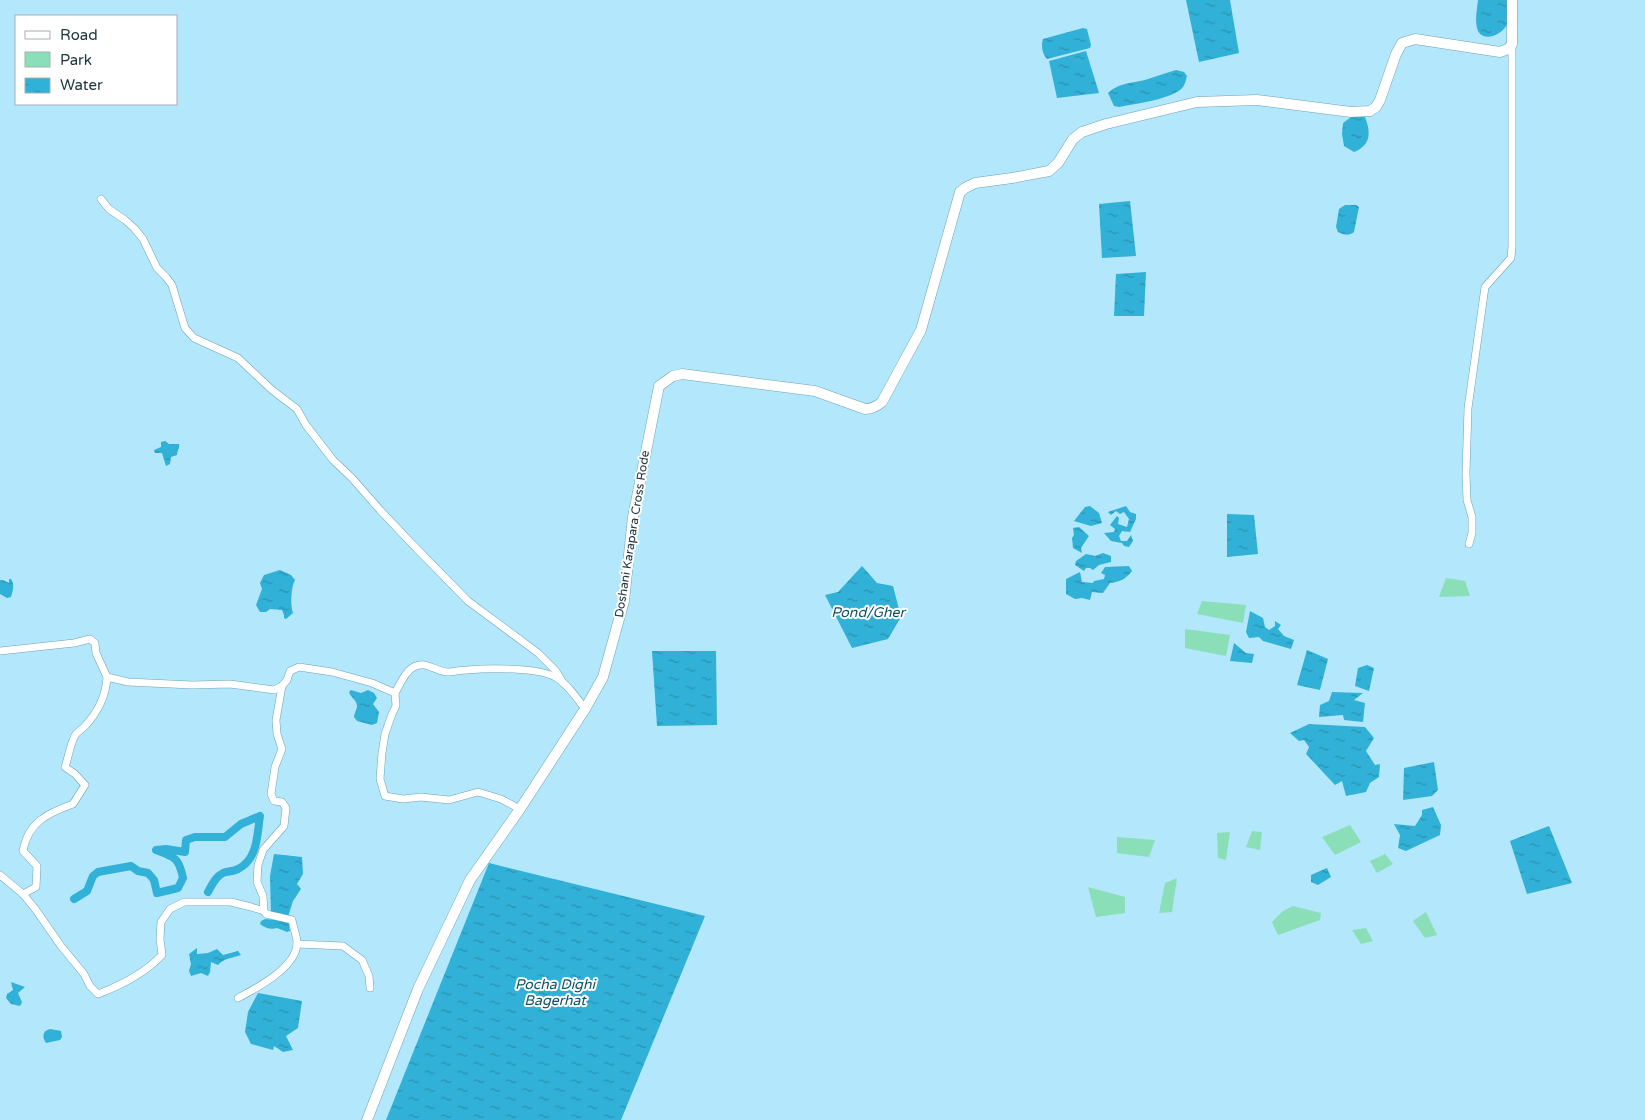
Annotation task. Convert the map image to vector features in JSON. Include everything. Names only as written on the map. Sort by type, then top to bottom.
[{"type":"street","points":[[1470,544],[1472,517],[1466,486],[1468,478],[1466,473],[1468,408],[1485,287],[1511,258],[1512,246],[1512,0]]},
{"type":"street","name":"Doshani Karapara Cross Rode","points":[[367,1120],[418,989],[470,880],[520,809],[585,709],[603,677],[624,601],[633,516],[659,386],[673,376],[682,374],[815,391],[871,409],[882,402],[921,330],[960,192],[964,188],[975,183],[1049,171],[1058,163],[1073,139],[1082,132],[1106,124],[1198,102],[1257,100],[1351,112],[1370,111],[1376,107],[1380,100],[1396,54],[1402,43],[1415,39],[1500,52],[1508,49],[1512,44]]},
{"type":"street","points":[[101,199],[109,209],[134,228],[143,239],[157,268],[172,286],[185,328],[194,338],[238,358],[272,390],[296,409],[333,460],[422,554],[468,601],[538,652],[556,671],[563,683]]},
{"type":"street","points":[[0,651],[74,643],[90,639],[95,643],[96,653],[107,677],[106,687],[96,713],[75,735],[65,767],[85,785],[73,804],[54,810],[42,817],[25,840],[22,852],[37,866],[36,887],[23,894]]},
{"type":"street","points":[[520,809],[501,799],[478,792],[449,800],[421,797],[403,799],[385,796],[380,779],[385,734],[396,706],[395,693],[410,668],[427,665],[442,672],[449,672],[509,670],[516,668],[546,673],[563,683],[585,709]]},
{"type":"street","points":[[107,677],[128,682],[192,685],[230,684],[274,690],[282,686],[287,680],[290,671],[299,667],[332,672],[372,683],[395,693]]},
{"type":"street","points":[[264,911],[263,896],[256,882],[258,865],[263,850],[284,826],[286,808],[282,802],[274,801],[271,794],[275,767],[282,749],[276,734],[276,720],[282,686]]},
{"type":"street","points":[[0,874],[23,894],[84,974],[90,986],[98,994],[119,986],[153,965],[162,955],[160,939],[162,922],[170,910],[184,902],[231,902],[264,911],[271,916],[292,920],[297,944],[294,955],[273,978],[238,998]]},
{"type":"street","points":[[297,944],[342,946],[362,960],[369,976],[370,988]]},
{"type":"green space","points":[[1446,578],[1465,581],[1470,596],[1439,597]]},
{"type":"green space","points":[[1202,601],[1246,605],[1243,623],[1197,614]]},
{"type":"green space","points":[[1185,629],[1230,635],[1226,656],[1185,648]]},
{"type":"green space","points":[[1350,825],[1361,842],[1335,855],[1322,837]]},
{"type":"green space","points":[[1252,831],[1262,832],[1260,850],[1246,847]]},
{"type":"green space","points":[[1230,832],[1226,860],[1218,858],[1217,833]]},
{"type":"green space","points":[[1117,837],[1155,840],[1149,857],[1117,853]]},
{"type":"green space","points":[[1385,854],[1393,864],[1377,873],[1370,861]]},
{"type":"green space","points":[[1177,878],[1172,912],[1159,913],[1165,883]]},
{"type":"green space","points":[[1088,887],[1125,897],[1125,913],[1096,917]]},
{"type":"green space","points":[[1293,906],[1321,913],[1320,920],[1278,935],[1272,922],[1283,911]]},
{"type":"green space","points":[[1426,912],[1437,935],[1425,938],[1413,921]]},
{"type":"green space","points":[[1366,928],[1373,941],[1361,944],[1352,930]]},
{"type":"water","points":[[1186,0],[1230,0],[1239,53],[1199,62]]},
{"type":"water","points":[[1478,0],[1508,0],[1508,21],[1501,32],[1487,37],[1479,33],[1476,21]]},
{"type":"water","points":[[1083,28],[1087,29],[1090,48],[1047,59],[1045,57],[1042,49],[1043,39]]},
{"type":"water","points":[[1086,51],[1099,93],[1057,98],[1049,61]]},
{"type":"water","points":[[1176,70],[1184,72],[1187,76],[1184,85],[1178,91],[1163,98],[1119,107],[1114,106],[1108,93],[1121,85]]},
{"type":"water","points":[[1351,117],[1365,117],[1369,133],[1364,146],[1354,152],[1344,146],[1342,134],[1343,123]]},
{"type":"water","points":[[1130,201],[1136,256],[1102,258],[1099,204]]},
{"type":"water","points":[[1345,205],[1356,205],[1359,207],[1354,232],[1348,235],[1338,232],[1336,227],[1339,209]]},
{"type":"water","points":[[1146,272],[1144,316],[1114,316],[1116,274]]},
{"type":"water","points":[[165,441],[169,444],[179,444],[177,455],[171,457],[170,464],[166,466],[162,453],[155,453],[154,450],[161,447],[161,442]]},
{"type":"water","points":[[1090,506],[1099,513],[1102,523],[1091,526],[1074,521],[1085,507]]},
{"type":"water","points":[[1126,506],[1130,512],[1136,514],[1136,519],[1130,532],[1122,531],[1119,536],[1121,541],[1127,541],[1131,535],[1133,541],[1129,547],[1124,546],[1122,543],[1111,541],[1104,533],[1114,532],[1115,529],[1110,525],[1117,516],[1119,518],[1118,524],[1127,527],[1129,519],[1124,512],[1120,514],[1116,511],[1111,515],[1108,512]]},
{"type":"water","points":[[1227,514],[1254,515],[1258,554],[1227,557]]},
{"type":"water","points":[[1079,527],[1089,536],[1081,548],[1082,553],[1073,548],[1073,528]]},
{"type":"water","points":[[1103,553],[1111,556],[1111,562],[1099,565],[1093,570],[1086,568],[1084,571],[1075,565],[1076,561],[1086,554],[1095,556]]},
{"type":"water","name":"Pond/Gher","points":[[862,566],[877,583],[893,586],[901,617],[888,639],[852,648],[825,595],[838,592]]},
{"type":"water","points":[[1129,566],[1132,571],[1125,578],[1110,583],[1103,593],[1092,592],[1090,600],[1075,599],[1066,594],[1066,579],[1080,572],[1082,582],[1093,583],[1094,581],[1104,579],[1105,575],[1101,573],[1105,567]]},
{"type":"water","points":[[280,570],[291,575],[295,580],[291,596],[293,613],[286,619],[282,610],[270,609],[266,612],[260,612],[256,605],[262,589],[260,583],[264,575]]},
{"type":"water","points":[[9,579],[13,583],[13,588],[11,597],[7,598],[0,594],[0,580],[9,583]]},
{"type":"water","points":[[1250,611],[1263,618],[1265,627],[1269,630],[1275,626],[1275,621],[1281,625],[1278,629],[1284,636],[1294,640],[1291,649],[1263,641],[1259,637],[1249,638],[1246,632]]},
{"type":"water","points":[[1234,643],[1246,653],[1254,654],[1252,663],[1230,661]]},
{"type":"water","points":[[1307,650],[1328,659],[1320,690],[1297,685]]},
{"type":"water","points":[[652,651],[716,651],[717,725],[657,726]]},
{"type":"water","points":[[1367,665],[1374,668],[1369,691],[1355,686],[1358,668]]},
{"type":"water","points":[[351,690],[361,693],[368,690],[374,693],[377,698],[373,704],[379,712],[377,723],[372,725],[357,721],[354,717],[357,704],[349,692]]},
{"type":"water","points":[[1332,692],[1363,693],[1354,700],[1365,703],[1363,722],[1344,720],[1343,715],[1319,717],[1320,705],[1329,701]]},
{"type":"water","points":[[1309,724],[1365,727],[1374,738],[1366,751],[1375,765],[1380,764],[1379,777],[1370,783],[1366,792],[1346,796],[1342,781],[1335,785],[1306,754],[1309,747],[1304,740],[1299,741],[1290,733]]},
{"type":"water","points":[[1434,762],[1438,790],[1432,796],[1403,800],[1404,768]]},
{"type":"water","points":[[1433,807],[1441,825],[1440,835],[1406,851],[1398,848],[1400,835],[1394,824],[1415,826],[1422,815],[1422,810]]},
{"type":"water","points":[[1549,826],[1572,883],[1527,894],[1510,841]]},
{"type":"water","points":[[274,854],[302,857],[303,874],[297,884],[301,889],[293,901],[288,917],[271,915],[270,876]]},
{"type":"water","name":"Pocha Dighi Bagerhat","points":[[489,863],[705,916],[621,1120],[386,1120]]},
{"type":"water","points":[[1327,868],[1331,877],[1318,885],[1311,882],[1311,875]]},
{"type":"water","points":[[265,919],[287,921],[290,932],[264,927],[260,924]]},
{"type":"water","points":[[197,948],[197,954],[208,953],[217,949],[223,955],[238,951],[241,955],[218,965],[211,962],[208,976],[201,973],[191,976],[189,971],[191,964],[189,954]]},
{"type":"water","points":[[11,982],[25,987],[18,993],[22,1002],[20,1006],[11,1004],[6,998],[7,994],[13,990]]},
{"type":"water","points":[[258,993],[302,1001],[298,1028],[286,1036],[293,1050],[283,1052],[274,1046],[273,1050],[251,1044],[245,1032],[248,1012]]},
{"type":"water","points":[[50,1029],[61,1031],[62,1037],[60,1040],[46,1043],[44,1034],[45,1031]]},
{"type":"waterway","points":[[74,899],[87,891],[93,876],[98,872],[131,866],[138,871],[148,873],[154,880],[157,893],[178,888],[183,878],[178,862],[172,857],[156,850],[166,849],[185,852],[186,840],[195,837],[225,837],[241,824],[260,816],[253,853],[245,865],[220,875],[208,892]]}]
